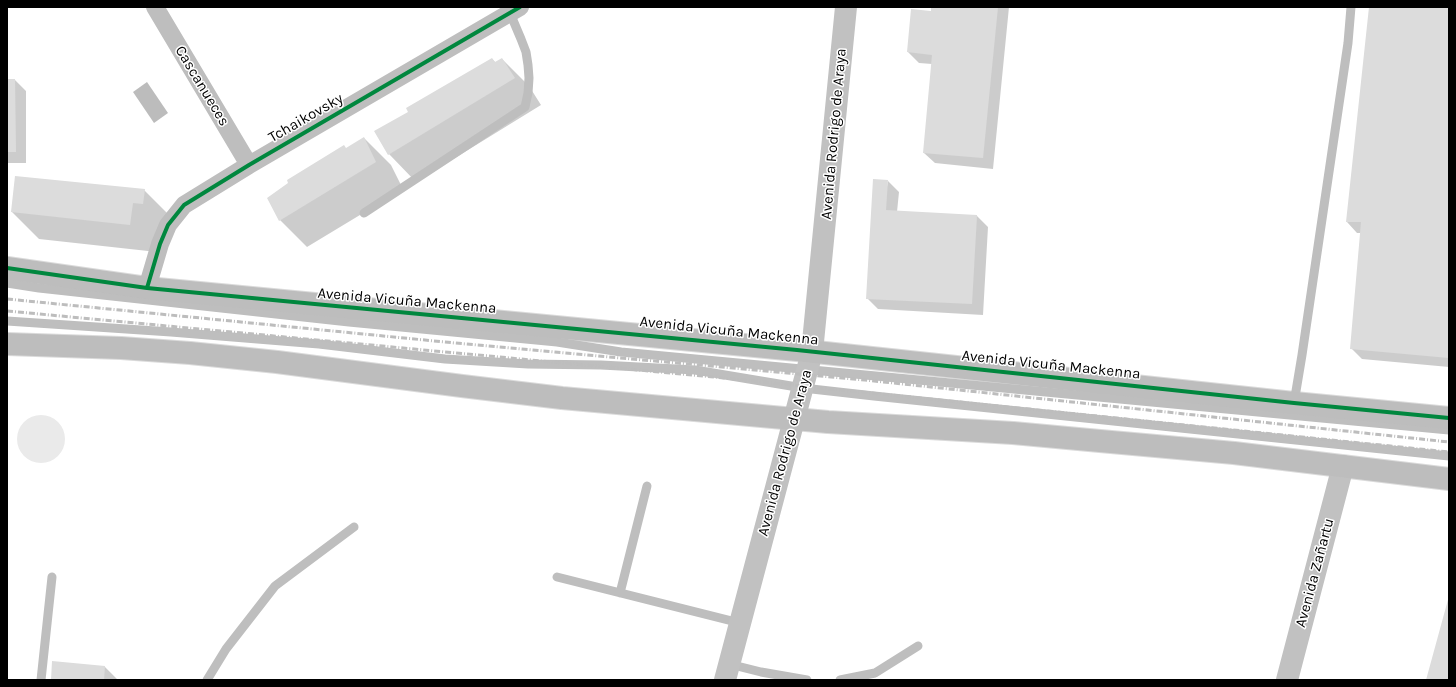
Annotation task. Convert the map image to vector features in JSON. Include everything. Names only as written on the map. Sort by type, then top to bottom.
[{"type":"main road","name":"Avenida Rodrigo de Araya","points":[[727,672],[807,369],[846,7]]},
{"type":"main road","name":"Avenida Vicuña Mackenna","points":[[7,268],[147,288],[807,369],[1294,403],[1449,418]]},
{"type":"main road","points":[[7,344],[121,348],[214,355],[520,393],[793,419],[1012,433],[1226,453],[1449,479]]},
{"type":"main road","name":"Avenida Zañartu","points":[[1287,680],[1342,466]]},
{"type":"street","name":"Cascanueces","points":[[155,7],[249,165]]},
{"type":"street","name":"Tchaikovsky","points":[[147,288],[160,244],[168,225],[184,205],[249,165],[515,10]]},
{"type":"lane","points":[[1294,403],[1304,347],[1348,43],[1351,7]]},
{"type":"lane","points":[[364,213],[525,107],[528,93],[528,65],[515,10]]},
{"type":"lane","points":[[7,283],[39,288],[349,322],[557,342],[621,352],[1449,430]]},
{"type":"lane","points":[[7,321],[319,344],[445,359],[528,364],[601,365],[695,370],[807,369],[1449,456]]},
{"type":"lane","points":[[620,593],[647,486]]},
{"type":"lane","points":[[207,680],[226,649],[275,586],[354,527]]},
{"type":"lane","points":[[558,577],[740,623]]},
{"type":"lane","points":[[41,680],[52,578]]},
{"type":"lane","points":[[840,680],[875,673],[918,646]]},
{"type":"lane","points":[[727,672],[761,672],[807,680]]},
{"type":"shaded area","points":[[147,82],[168,113],[154,123],[133,92]]},
{"type":"shaded area","points":[[41,415],[50,417],[58,422],[63,430],[65,439],[63,448],[58,456],[50,461],[41,463],[32,461],[24,456],[19,448],[17,439],[19,430],[24,422],[32,417]]},
{"type":"building","points":[[931,7],[998,7],[983,158],[923,153],[932,55],[907,52],[911,9],[931,11]]},
{"type":"building","points":[[1369,7],[1449,7],[1449,358],[1350,349],[1361,222],[1346,222]]},
{"type":"building","points":[[492,58],[495,62],[502,58],[515,78],[388,155],[374,131],[408,112],[406,108]]},
{"type":"building","points":[[7,79],[15,79],[16,152],[7,152]]},
{"type":"building","points":[[364,137],[376,162],[279,221],[267,198],[288,183],[287,180],[344,145],[346,148]]},
{"type":"building","points":[[15,176],[145,189],[143,204],[133,203],[130,225],[11,212]]},
{"type":"building","points":[[873,179],[888,180],[886,210],[977,215],[972,304],[866,299]]},
{"type":"building","points":[[1449,596],[1449,680],[1426,680]]},
{"type":"building","points":[[52,661],[105,666],[104,680],[51,680]]},
{"type":"railway","points":[[7,299],[455,343],[865,380],[1449,442]]},
{"type":"railway","points":[[7,311],[724,378],[1449,452]]},
{"type":"cycle path","points":[[147,288],[160,244],[168,225],[184,205],[249,165],[520,7]]},
{"type":"cycle path","points":[[7,268],[147,288],[797,350],[1449,418]]}]
